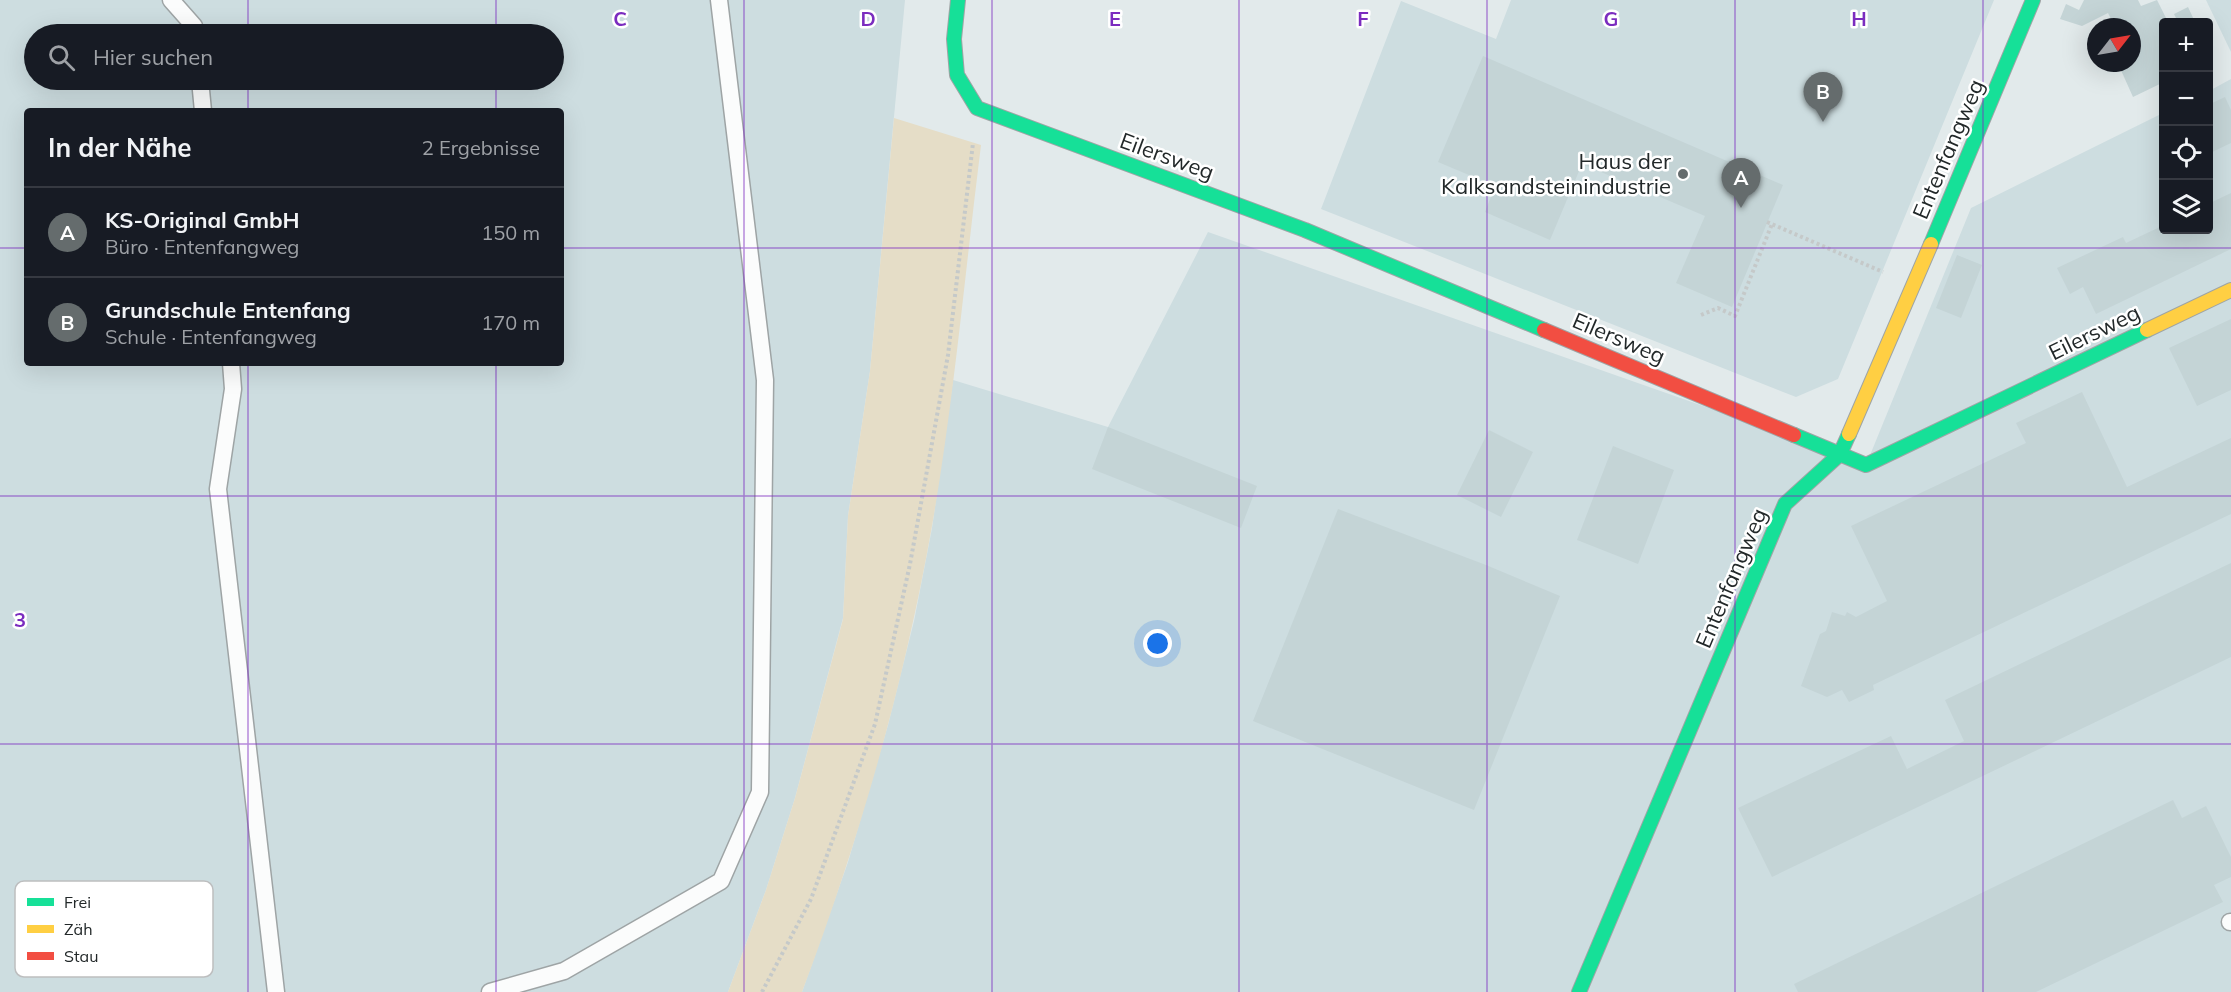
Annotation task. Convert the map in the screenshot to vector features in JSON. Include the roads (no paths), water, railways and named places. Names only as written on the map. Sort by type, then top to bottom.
[{"type":"street","name":"Eilersweg","points":[[958,0],[954,39],[957,75],[977,108],[1305,230],[1866,465],[2231,290]]},
{"type":"street","name":"Entenfangweg","points":[[1579,992],[1785,504],[1840,454],[1961,174],[2032,0]]},
{"type":"lane","points":[[171,0],[192,24]]},
{"type":"lane","points":[[490,992],[564,971],[721,881],[760,792],[765,380],[719,0]]},
{"type":"lane","points":[[201,90],[203,108]]},
{"type":"lane","points":[[231,366],[233,389],[218,489],[276,992]]},
{"type":"place","name":"Grundschule Entenfang","points":[[1823,122]]},
{"type":"place","name":"Haus der Kalksandsteinindustrie","points":[[1683,174]]},
{"type":"place","name":"KS-Original GmbH","points":[[1741,208]]}]
